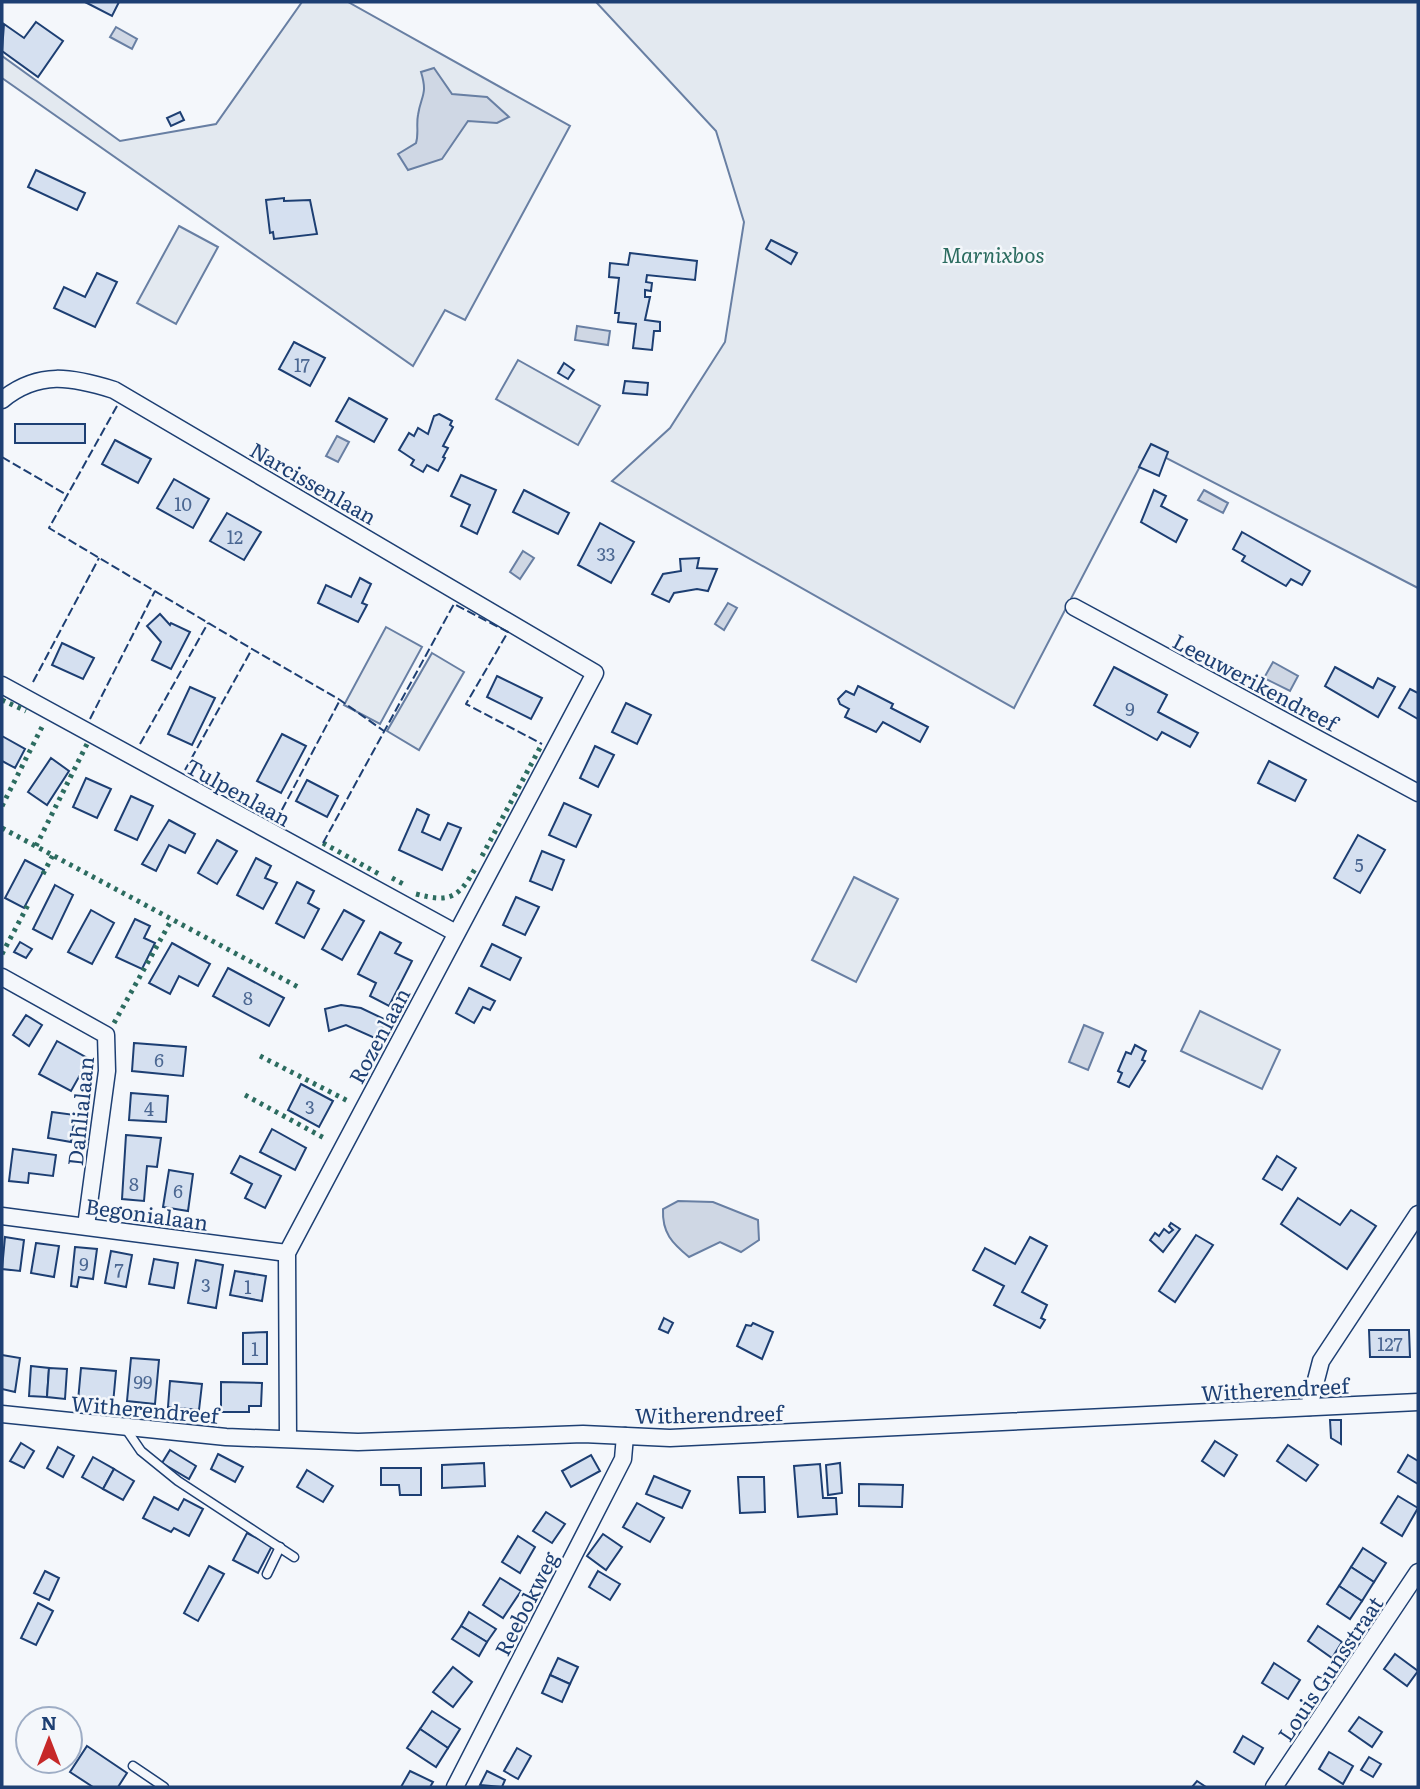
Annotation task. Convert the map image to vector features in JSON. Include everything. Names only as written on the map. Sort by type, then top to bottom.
[{"type":"street","name":"Narcissenlaan","points":[[2,400],[16,388],[52,377],[73,378],[114,390],[595,673]]},
{"type":"street","name":"Leeuwerikendreef","points":[[1074,607],[1418,793]]},
{"type":"street","name":"Rozenlaan","points":[[288,1438],[287,1253],[595,673]]},
{"type":"street","name":"Tulpenlaan","points":[[2,685],[456,933]]},
{"type":"street","name":"Dahlialaan","points":[[2,977],[106,1035],[107,1071],[86,1226]]},
{"type":"street","points":[[1309,1407],[1321,1361],[1418,1214]]},
{"type":"street","name":"Begonialaan","points":[[2,1216],[287,1253]]},
{"type":"street","name":"Witherendreef","points":[[2,1414],[126,1429],[358,1442],[583,1434],[684,1438],[1418,1402]]},
{"type":"street","name":"Reebokweg","points":[[455,1787],[622,1459],[625,1436]]},
{"type":"street","name":"Louis Gunsstraat","points":[[1274,1787],[1418,1572]]},
{"type":"lane","points":[[126,1429],[141,1451],[178,1481],[294,1558]]},
{"type":"lane","points":[[267,1574],[280,1547]]},
{"type":"lane","points":[[133,1766],[164,1787]]},
{"type":"green space","points":[[302,2],[348,2],[570,126],[465,320],[445,310],[413,366],[2,78],[2,56],[120,141],[216,124]]},
{"type":"green space","name":"Marnixbos","points":[[596,2],[1418,2],[1418,588],[1149,449],[1014,708],[612,481],[670,428],[725,342],[744,222],[716,131]]},
{"type":"green space","points":[[179,226],[218,247],[176,324],[137,303]]},
{"type":"green space","points":[[518,360],[600,406],[578,445],[496,399]]},
{"type":"green space","points":[[386,627],[422,647],[380,724],[344,705]]},
{"type":"green space","points":[[432,653],[464,672],[419,750],[387,731]]},
{"type":"green space","points":[[854,877],[898,899],[856,982],[812,960]]},
{"type":"green space","points":[[1200,1011],[1280,1050],[1262,1089],[1181,1051]]},
{"type":"shaded area","points":[[116,27],[137,39],[132,49],[110,37]]},
{"type":"shaded area","points":[[434,68],[452,94],[487,97],[509,117],[497,123],[468,121],[442,159],[408,170],[398,154],[416,143],[418,115],[424,90],[421,72]]},
{"type":"shaded area","points":[[577,326],[610,331],[608,345],[575,340]]},
{"type":"shaded area","points":[[337,436],[349,442],[338,462],[326,456]]},
{"type":"shaded area","points":[[1204,490],[1228,503],[1223,513],[1198,500]]},
{"type":"shaded area","points":[[523,551],[534,558],[520,579],[510,572]]},
{"type":"shaded area","points":[[728,603],[737,608],[724,630],[715,624]]},
{"type":"shaded area","points":[[1273,662],[1298,676],[1290,691],[1264,678]]},
{"type":"shaded area","points":[[1084,1025],[1103,1033],[1088,1070],[1069,1062]]},
{"type":"shaded area","points":[[678,1201],[713,1202],[758,1220],[759,1240],[741,1252],[720,1242],[689,1257],[673,1242],[664,1225],[663,1209]]},
{"type":"building","points":[[85,2],[119,2],[112,16]]},
{"type":"building","points":[[36,22],[63,41],[38,77],[2,51],[4,24],[24,38]]},
{"type":"building","points":[[180,112],[184,120],[171,126],[167,118]]},
{"type":"building","points":[[36,170],[85,193],[77,210],[28,187]]},
{"type":"building","points":[[284,198],[284,201],[310,200],[317,234],[274,239],[273,232],[270,233],[266,200]]},
{"type":"building","points":[[771,240],[797,253],[791,264],[766,249]]},
{"type":"building","points":[[630,253],[697,261],[695,280],[647,275],[646,282],[652,283],[651,291],[645,290],[645,297],[650,297],[645,320],[660,322],[660,331],[654,331],[652,350],[633,348],[636,324],[618,322],[619,313],[615,313],[619,278],[609,277],[610,263],[628,265]]},
{"type":"building","points":[[97,273],[117,282],[95,327],[54,308],[64,287],[85,297]]},
{"type":"building","points":[[294,342],[325,358],[310,386],[279,369]]},
{"type":"building","points":[[564,363],[574,370],[568,379],[558,373]]},
{"type":"building","points":[[625,381],[648,383],[647,395],[623,393]]},
{"type":"building","points":[[349,398],[387,419],[374,442],[336,421]]},
{"type":"building","points":[[439,414],[452,421],[450,425],[453,427],[443,446],[448,448],[438,471],[427,465],[423,472],[411,465],[414,460],[399,450],[409,433],[414,436],[418,428],[428,434],[434,416]]},
{"type":"building","points":[[15,424],[85,424],[85,443],[15,443]]},
{"type":"building","points":[[115,440],[151,459],[138,483],[102,464]]},
{"type":"building","points":[[1151,444],[1168,452],[1159,476],[1139,467]]},
{"type":"building","points":[[461,475],[496,490],[477,534],[461,526],[470,505],[451,496]]},
{"type":"building","points":[[174,479],[209,499],[193,528],[157,508]]},
{"type":"building","points":[[524,490],[569,513],[558,534],[513,512]]},
{"type":"building","points":[[1154,490],[1166,496],[1161,506],[1187,520],[1176,542],[1141,522]]},
{"type":"building","points":[[227,513],[261,532],[244,560],[210,541]]},
{"type":"building","points":[[600,523],[634,542],[611,583],[578,565]]},
{"type":"building","points":[[1242,532],[1310,571],[1302,585],[1291,579],[1286,586],[1242,561],[1245,556],[1233,549]]},
{"type":"building","points":[[699,558],[697,568],[717,569],[708,591],[697,589],[674,593],[669,602],[652,594],[663,574],[681,571],[680,559]]},
{"type":"building","points":[[360,578],[371,584],[362,603],[367,605],[358,622],[318,603],[326,585],[351,597]]},
{"type":"building","points":[[160,614],[170,625],[171,623],[190,632],[171,669],[152,660],[161,642],[147,626]]},
{"type":"building","points":[[62,643],[94,658],[83,679],[52,665]]},
{"type":"building","points":[[1114,667],[1167,695],[1158,712],[1198,733],[1190,747],[1162,732],[1157,740],[1094,705]]},
{"type":"building","points":[[1335,667],[1373,688],[1378,678],[1395,687],[1378,717],[1325,686]]},
{"type":"building","points":[[497,676],[542,698],[531,719],[487,697]]},
{"type":"building","points":[[858,686],[893,704],[891,708],[928,727],[920,742],[883,722],[876,732],[845,717],[849,709],[840,704],[838,699],[846,691],[854,695]]},
{"type":"building","points":[[190,687],[215,698],[192,745],[168,734]]},
{"type":"building","points":[[1410,689],[1418,693],[1418,719],[1399,708]]},
{"type":"building","points":[[626,703],[651,715],[637,744],[612,732]]},
{"type":"building","points":[[282,734],[306,746],[281,793],[257,781]]},
{"type":"building","points":[[2,736],[25,749],[15,768],[2,761]]},
{"type":"building","points":[[595,746],[614,755],[598,787],[580,778]]},
{"type":"building","points":[[51,758],[69,771],[47,805],[28,792]]},
{"type":"building","points":[[1269,761],[1306,780],[1295,801],[1258,783]]},
{"type":"building","points":[[86,778],[111,789],[97,818],[73,807]]},
{"type":"building","points":[[307,780],[338,796],[327,817],[296,801]]},
{"type":"building","points":[[131,796],[153,806],[137,840],[115,830]]},
{"type":"building","points":[[564,803],[591,815],[576,847],[549,835]]},
{"type":"building","points":[[417,809],[429,815],[422,832],[440,840],[448,823],[461,828],[442,870],[399,850]]},
{"type":"building","points":[[169,820],[195,834],[185,853],[169,845],[156,871],[142,864]]},
{"type":"building","points":[[1358,835],[1385,850],[1360,893],[1334,878]]},
{"type":"building","points":[[217,840],[237,851],[217,884],[198,873]]},
{"type":"building","points":[[542,851],[564,860],[552,890],[530,881]]},
{"type":"building","points":[[256,858],[271,866],[265,878],[277,883],[263,909],[237,895]]},
{"type":"building","points":[[25,860],[44,870],[24,908],[5,898]]},
{"type":"building","points":[[297,882],[314,891],[308,903],[319,909],[304,938],[276,923]]},
{"type":"building","points":[[55,885],[73,895],[52,939],[33,929]]},
{"type":"building","points":[[516,897],[539,907],[525,935],[503,925]]},
{"type":"building","points":[[91,910],[114,923],[92,964],[68,952]]},
{"type":"building","points":[[344,910],[364,921],[342,960],[322,949]]},
{"type":"building","points":[[135,919],[150,926],[144,938],[155,943],[142,969],[116,957]]},
{"type":"building","points":[[380,932],[401,943],[395,953],[412,961],[389,1006],[370,996],[376,983],[358,974]]},
{"type":"building","points":[[20,942],[32,949],[26,958],[14,952]]},
{"type":"building","points":[[172,943],[210,964],[198,986],[179,976],[170,994],[149,983]]},
{"type":"building","points":[[492,944],[521,958],[510,980],[481,966]]},
{"type":"building","points":[[228,968],[284,998],[269,1026],[213,996]]},
{"type":"building","points":[[469,988],[495,1001],[490,1010],[483,1007],[474,1023],[456,1013]]},
{"type":"building","points":[[341,1005],[361,1008],[386,1020],[377,1039],[346,1025],[329,1031],[325,1009]]},
{"type":"building","points":[[26,1015],[42,1025],[29,1046],[13,1035]]},
{"type":"building","points":[[57,1041],[89,1059],[71,1091],[39,1074]]},
{"type":"building","points":[[134,1043],[186,1047],[183,1076],[132,1071]]},
{"type":"building","points":[[1135,1045],[1146,1051],[1142,1060],[1145,1061],[1129,1087],[1118,1082],[1122,1073],[1118,1071],[1126,1052],[1131,1054]]},
{"type":"building","points":[[301,1084],[333,1101],[319,1127],[288,1110]]},
{"type":"building","points":[[131,1093],[168,1096],[166,1122],[129,1120]]},
{"type":"building","points":[[52,1112],[75,1115],[71,1142],[48,1138]]},
{"type":"building","points":[[272,1129],[306,1148],[295,1170],[260,1152]]},
{"type":"building","points":[[126,1135],[161,1138],[157,1167],[147,1166],[144,1201],[122,1199]]},
{"type":"building","points":[[13,1149],[56,1155],[53,1176],[29,1173],[28,1183],[9,1181]]},
{"type":"building","points":[[240,1156],[281,1176],[265,1208],[245,1198],[252,1184],[231,1173]]},
{"type":"building","points":[[1277,1156],[1296,1168],[1282,1190],[1263,1179]]},
{"type":"building","points":[[169,1170],[193,1174],[188,1211],[163,1207]]},
{"type":"building","points":[[1298,1198],[1340,1225],[1351,1210],[1376,1226],[1347,1269],[1281,1224]]},
{"type":"building","points":[[1171,1223],[1180,1229],[1163,1252],[1150,1240],[1155,1233],[1159,1236],[1164,1229],[1169,1233],[1173,1230],[1169,1226]]},
{"type":"building","points":[[1196,1235],[1213,1245],[1175,1302],[1159,1291]]},
{"type":"building","points":[[5,1237],[24,1240],[20,1271],[2,1269]]},
{"type":"building","points":[[1030,1237],[1047,1246],[1022,1292],[1047,1305],[1041,1318],[1045,1320],[1040,1328],[994,1305],[1004,1286],[973,1270],[985,1248],[1015,1264]]},
{"type":"building","points":[[36,1243],[59,1246],[54,1277],[31,1273]]},
{"type":"building","points":[[75,1247],[97,1249],[93,1279],[79,1277],[77,1287],[71,1286]]},
{"type":"building","points":[[111,1251],[132,1255],[126,1287],[105,1283]]},
{"type":"building","points":[[154,1259],[178,1263],[174,1288],[149,1284]]},
{"type":"building","points":[[196,1260],[223,1265],[216,1308],[188,1303]]},
{"type":"building","points":[[235,1271],[266,1276],[262,1301],[230,1295]]},
{"type":"building","points":[[664,1318],[673,1323],[668,1333],[659,1329]]},
{"type":"building","points":[[753,1323],[773,1332],[762,1359],[737,1346],[746,1325],[751,1326]]},
{"type":"building","points":[[1369,1330],[1409,1330],[1410,1357],[1370,1357]]},
{"type":"building","points":[[267,1332],[267,1364],[243,1364],[243,1333]]},
{"type":"building","points":[[2,1355],[20,1358],[15,1392],[2,1389]]},
{"type":"building","points":[[131,1358],[159,1360],[155,1404],[127,1401]]},
{"type":"building","points":[[31,1366],[49,1368],[47,1397],[29,1396]]},
{"type":"building","points":[[49,1368],[67,1369],[65,1399],[47,1397]]},
{"type":"building","points":[[81,1368],[116,1371],[113,1404],[78,1401]]},
{"type":"building","points":[[170,1381],[202,1384],[199,1410],[168,1407]]},
{"type":"building","points":[[221,1382],[262,1383],[261,1406],[249,1406],[249,1412],[221,1412]]},
{"type":"building","points":[[1330,1420],[1341,1420],[1341,1444],[1331,1438]]},
{"type":"building","points":[[1215,1441],[1237,1455],[1224,1476],[1202,1461]]},
{"type":"building","points":[[21,1443],[34,1451],[24,1468],[10,1461]]},
{"type":"building","points":[[1288,1445],[1318,1465],[1306,1481],[1277,1461]]},
{"type":"building","points":[[58,1447],[74,1456],[63,1477],[47,1468]]},
{"type":"building","points":[[170,1450],[196,1466],[189,1479],[162,1463]]},
{"type":"building","points":[[218,1454],[243,1467],[235,1482],[211,1469]]},
{"type":"building","points":[[591,1455],[600,1471],[571,1487],[562,1471]]},
{"type":"building","points":[[1408,1455],[1418,1461],[1418,1484],[1398,1472]]},
{"type":"building","points":[[93,1457],[114,1469],[103,1489],[82,1477]]},
{"type":"building","points":[[484,1463],[485,1486],[442,1488],[442,1465]]},
{"type":"building","points":[[840,1463],[842,1493],[828,1495],[826,1465]]},
{"type":"building","points":[[820,1464],[823,1498],[836,1498],[837,1514],[798,1517],[794,1466]]},
{"type":"building","points":[[381,1468],[421,1468],[421,1495],[400,1495],[399,1485],[381,1485]]},
{"type":"building","points":[[114,1469],[134,1481],[123,1500],[103,1489]]},
{"type":"building","points":[[307,1470],[333,1486],[323,1502],[297,1487]]},
{"type":"building","points":[[654,1476],[690,1491],[682,1508],[646,1494]]},
{"type":"building","points":[[738,1477],[764,1477],[765,1512],[740,1513]]},
{"type":"building","points":[[859,1484],[903,1485],[902,1507],[859,1506]]},
{"type":"building","points":[[1398,1496],[1418,1508],[1402,1536],[1381,1523]]},
{"type":"building","points":[[154,1497],[178,1510],[184,1499],[203,1509],[189,1536],[174,1528],[171,1532],[143,1518]]},
{"type":"building","points":[[637,1503],[664,1518],[650,1542],[623,1527]]},
{"type":"building","points":[[546,1512],[565,1524],[552,1543],[533,1531]]},
{"type":"building","points":[[247,1533],[272,1546],[258,1573],[233,1560]]},
{"type":"building","points":[[603,1534],[622,1547],[606,1570],[587,1556]]},
{"type":"building","points":[[518,1536],[535,1547],[520,1573],[502,1562]]},
{"type":"building","points":[[1363,1548],[1386,1563],[1374,1582],[1351,1567]]},
{"type":"building","points":[[209,1566],[224,1574],[198,1621],[184,1613]]},
{"type":"building","points":[[1351,1567],[1374,1582],[1362,1601],[1339,1586]]},
{"type":"building","points":[[45,1571],[59,1578],[49,1600],[34,1593]]},
{"type":"building","points":[[598,1571],[620,1584],[610,1600],[589,1587]]},
{"type":"building","points":[[500,1578],[521,1591],[503,1618],[483,1605]]},
{"type":"building","points":[[1339,1586],[1362,1601],[1350,1619],[1327,1604]]},
{"type":"building","points":[[38,1603],[53,1611],[36,1645],[21,1638]]},
{"type":"building","points":[[469,1612],[496,1629],[487,1642],[461,1626]]},
{"type":"building","points":[[461,1626],[487,1642],[479,1656],[452,1639]]},
{"type":"building","points":[[1318,1626],[1342,1642],[1332,1658],[1308,1641]]},
{"type":"building","points":[[1395,1654],[1418,1671],[1407,1686],[1384,1669]]},
{"type":"building","points":[[558,1658],[578,1667],[570,1684],[550,1675]]},
{"type":"building","points":[[1274,1663],[1300,1680],[1288,1699],[1262,1683]]},
{"type":"building","points":[[453,1667],[472,1682],[453,1707],[433,1692]]},
{"type":"building","points":[[550,1675],[570,1684],[562,1702],[542,1693]]},
{"type":"building","points":[[432,1711],[460,1729],[448,1748],[420,1729]]},
{"type":"building","points":[[1359,1717],[1382,1732],[1372,1747],[1349,1731]]},
{"type":"building","points":[[420,1729],[448,1748],[436,1767],[407,1748]]},
{"type":"building","points":[[1243,1736],[1263,1748],[1254,1764],[1234,1752]]},
{"type":"building","points":[[87,1746],[127,1773],[118,1787],[93,1787],[75,1775],[84,1775],[84,1751]]},
{"type":"building","points":[[517,1748],[531,1756],[518,1779],[504,1771]]},
{"type":"building","points":[[1329,1752],[1353,1766],[1343,1784],[1319,1769]]},
{"type":"building","points":[[1369,1757],[1381,1764],[1373,1777],[1361,1770]]},
{"type":"building","points":[[410,1771],[433,1782],[430,1787],[401,1787]]},
{"type":"building","points":[[487,1771],[505,1780],[502,1787],[480,1785]]},
{"type":"building","points":[[1197,1781],[1206,1787],[1192,1787]]},
{"type":"hedge","points":[[2,700],[26,711]]},
{"type":"hedge","points":[[2,806],[44,723]]},
{"type":"hedge","points":[[36,846],[87,744]]},
{"type":"hedge","points":[[482,856],[542,744]]},
{"type":"hedge","points":[[2,828],[298,987]]},
{"type":"hedge","points":[[323,843],[379,874]]},
{"type":"hedge","points":[[43,874],[53,855]]},
{"type":"hedge","points":[[416,894],[437,898],[452,896],[475,869]]},
{"type":"hedge","points":[[392,878],[407,886]]},
{"type":"hedge","points":[[2,954],[28,905]]},
{"type":"hedge","points":[[114,1023],[172,919]]},
{"type":"hedge","points":[[260,1056],[348,1101]]},
{"type":"hedge","points":[[245,1095],[326,1139]]},
{"type":"fence","points":[[117,406],[49,528],[252,649]]},
{"type":"fence","points":[[2,457],[67,495]]},
{"type":"fence","points":[[33,682],[99,558]]},
{"type":"fence","points":[[90,719],[155,591]]},
{"type":"fence","points":[[323,843],[454,604],[508,632],[466,704],[542,744]]},
{"type":"fence","points":[[140,744],[208,623]]},
{"type":"fence","points":[[185,770],[252,649],[340,700],[384,731]]},
{"type":"fence","points":[[276,821],[340,700]]}]
